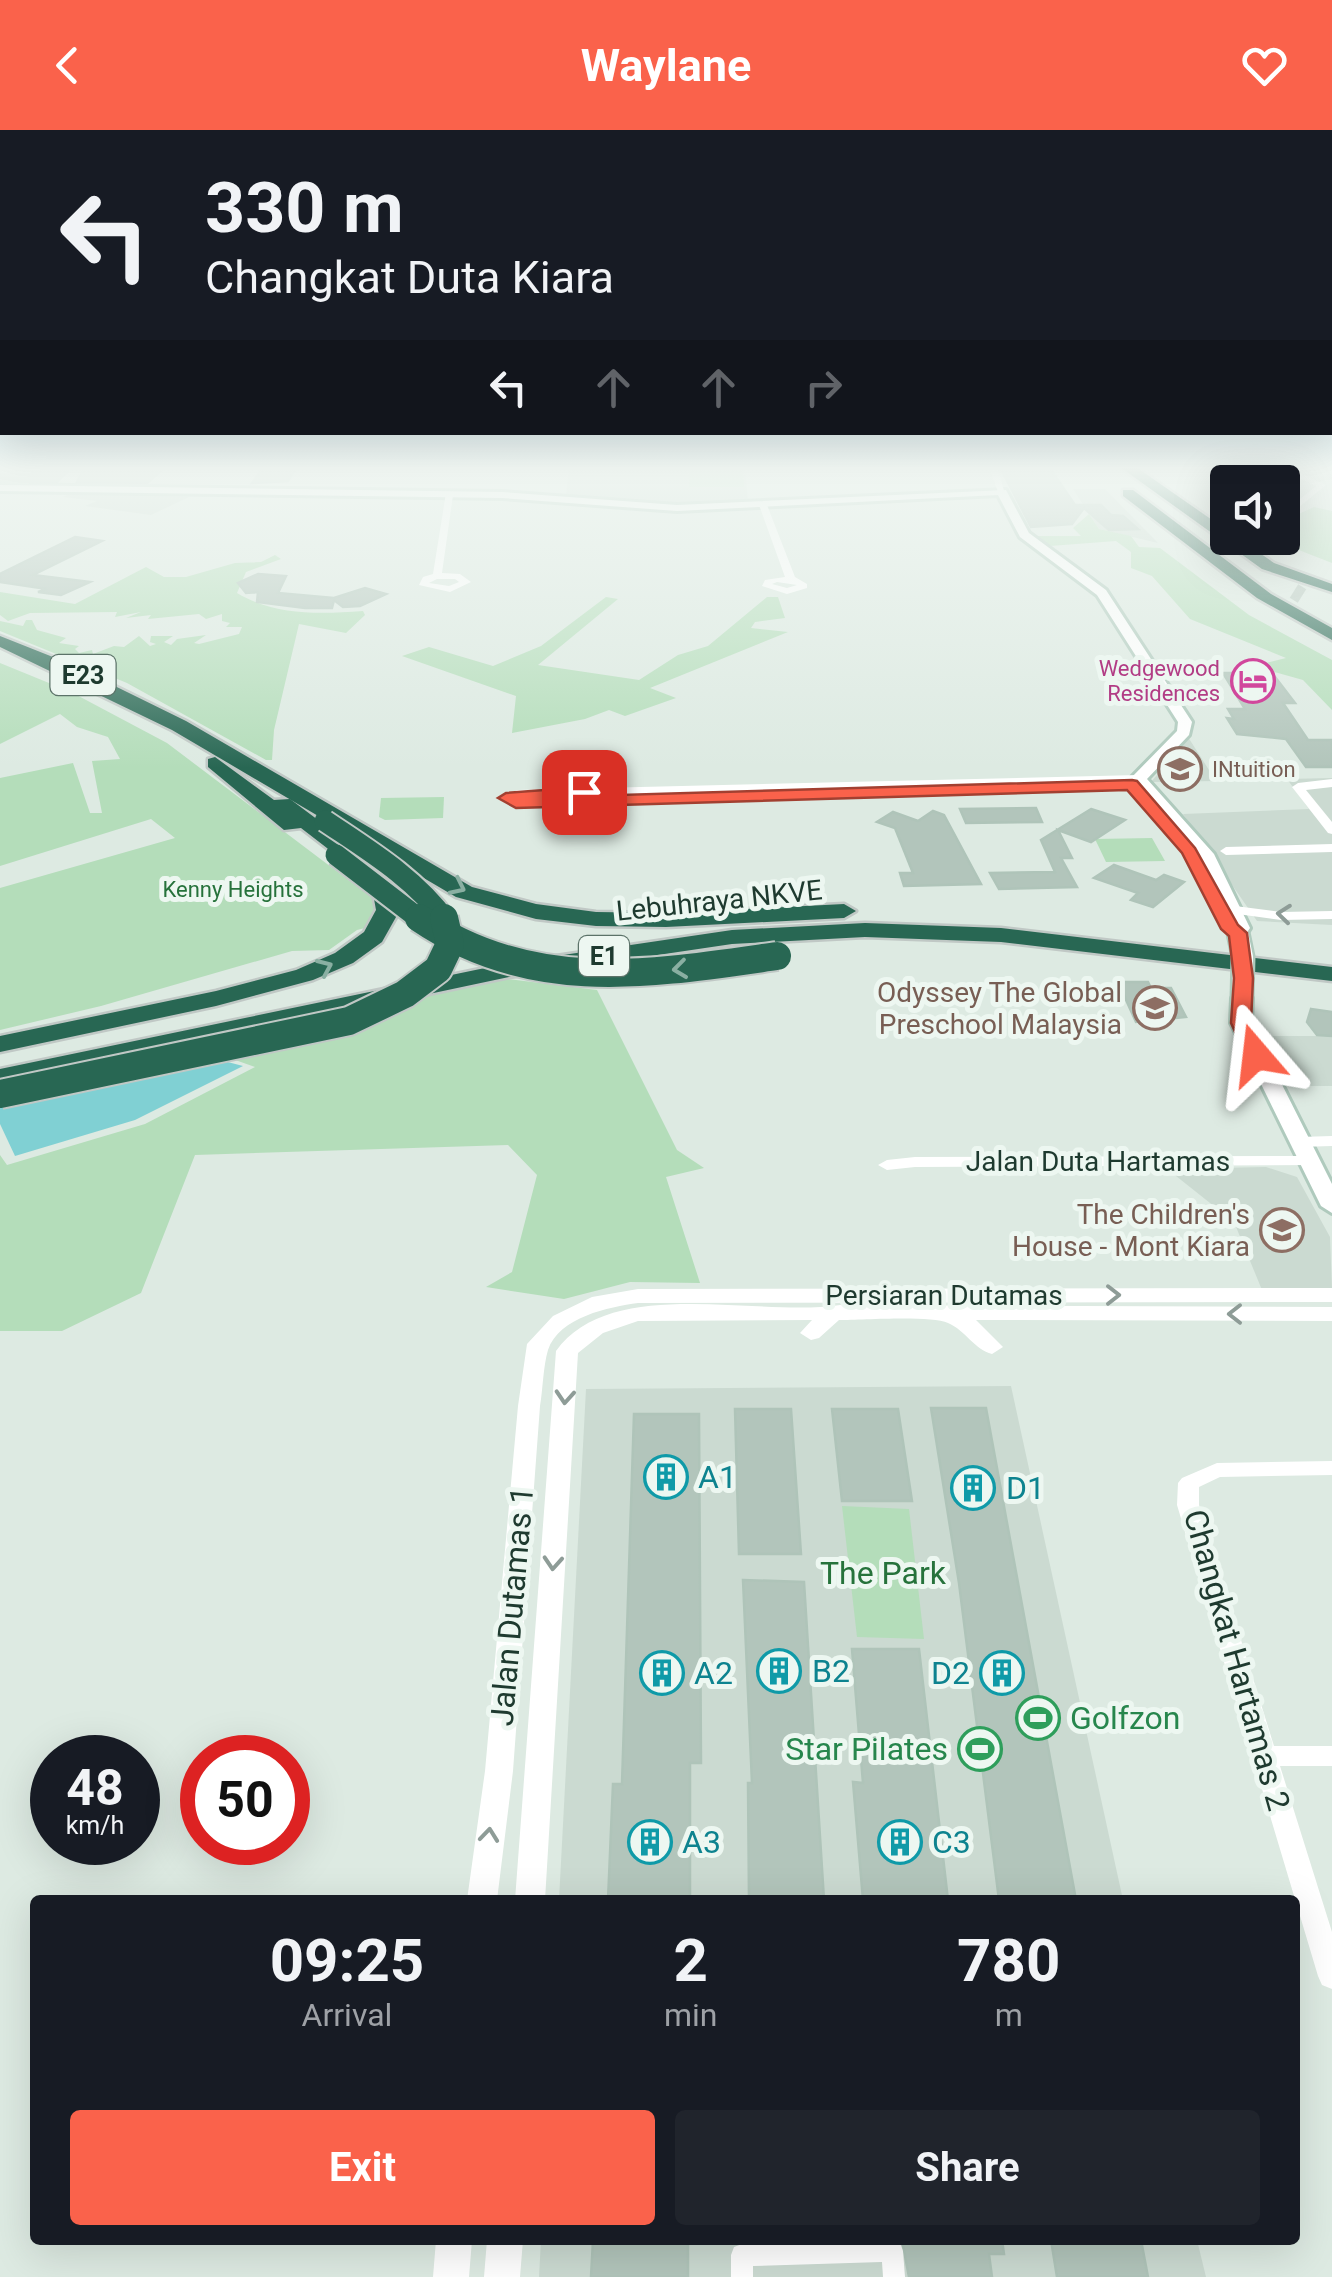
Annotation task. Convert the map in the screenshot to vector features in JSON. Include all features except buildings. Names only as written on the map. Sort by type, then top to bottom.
[{"type":"highway","points":[[1226,567],[1332,635]]},
{"type":"highway","points":[[1269,567],[1298,594],[1332,614]]},
{"type":"highway","points":[[1271,567],[1328,588]]},
{"type":"highway","name":"E23","points":[[0,641],[99,682],[163,714],[283,787]]},
{"type":"highway","name":"E23","points":[[0,653],[132,714],[220,766]]},
{"type":"highway","points":[[220,766],[270,809],[446,936],[482,954],[555,972],[635,974],[777,956],[878,949],[995,952],[1332,992]]},
{"type":"highway","points":[[0,1044],[271,986],[347,957],[374,937],[390,908],[382,879],[311,824],[220,766]]},
{"type":"highway","points":[[0,1094],[349,1021],[388,1005],[432,972],[450,946],[446,915],[415,883],[283,787]]},
{"type":"highway","points":[[283,787],[312,800],[464,892],[512,907],[564,916],[625,919],[783,912],[912,915]]},
{"type":"highway","name":"Lebuhraya NKVE","points":[[0,1058],[432,972],[599,942],[725,925],[912,915],[1122,931],[1332,960]]},
{"type":"highway","name":"Lebuhraya NKVE","points":[[0,1077],[509,970],[732,937],[865,930],[1043,938],[1332,974]]},
{"type":"main road","points":[[1067,567],[1102,593],[1185,722],[1184,732],[1136,780],[1210,853],[1241,928],[1241,1023],[1332,1206]]},
{"type":"main road","points":[[1210,853],[1230,929],[1238,933]]},
{"type":"street","points":[[437,576],[439,567]]},
{"type":"street","points":[[451,567],[451,576]]},
{"type":"street","points":[[781,567],[786,579]]},
{"type":"street","points":[[451,576],[466,582],[450,589],[424,585],[426,579],[451,576]]},
{"type":"street","points":[[1136,780],[516,803],[506,798],[719,787],[1136,780]]},
{"type":"street","points":[[1210,853],[1332,834],[1298,787],[1332,783]]},
{"type":"street","points":[[1210,853],[1332,851]]},
{"type":"street","points":[[1235,910],[1280,916],[1332,915]]},
{"type":"street","name":"Jalan Duta Hartamas","points":[[887,1166],[1306,1148],[1332,1141]]},
{"type":"street","name":"Persiaran Dutamas","points":[[572,1328],[600,1302],[638,1296],[1332,1295]]},
{"type":"street","points":[[811,1333],[829,1316],[842,1312]]},
{"type":"street","points":[[949,1314],[992,1347]]},
{"type":"street","name":"Persiaran Dutamas","points":[[572,1328],[627,1315],[1332,1314]]},
{"type":"street","name":"Jalan Dutamas 1","points":[[483,1895],[499,1771],[529,1406],[538,1344],[572,1328]]},
{"type":"street","name":"Jalan Dutamas 1","points":[[530,1895],[572,1328]]},
{"type":"street","name":"Changkat Hartamas 2","points":[[1332,1468],[1217,1470],[1189,1483],[1188,1505],[1332,1976]]},
{"type":"street","points":[[1263,1756],[1332,1756]]},
{"type":"street","points":[[451,2277],[454,2245]]},
{"type":"street","points":[[502,2277],[505,2245]]},
{"type":"street","points":[[742,2277],[742,2255],[892,2251],[894,2277]]},
{"type":"shaded area","points":[[1188,737],[1216,781],[1151,782],[1157,775]]},
{"type":"shaded area","points":[[1332,778],[1332,925],[1257,921],[1183,814],[1309,809],[1287,779]]},
{"type":"shaded area","points":[[1268,1036],[1332,1036],[1332,1086],[1294,1086]]},
{"type":"shaded area","name":"The Children's House - Mont Kiara","points":[[1266,1167],[1297,1177],[1330,1237],[1332,1289],[1262,1290],[1234,1222],[1176,1176],[1174,1169]]},
{"type":"shaded area","points":[[1011,1386],[1122,1895],[559,1895],[586,1389]]},
{"type":"shaded area","points":[[541,2245],[1198,2245],[1206,2277],[539,2277]]},
{"type":"green space","points":[[146,567],[164,577],[186,577],[220,567],[259,567],[246,572],[237,593],[282,610],[363,611],[365,615],[346,633],[299,624],[274,730],[272,760],[127,683],[0,631],[0,621],[23,626],[26,620],[32,620],[37,630],[66,638],[59,643],[79,646],[75,649],[79,653],[92,650],[93,654],[114,646],[124,647],[139,636],[150,646],[156,644],[150,642],[151,636],[173,636],[164,642],[171,645],[177,639],[206,635],[194,643],[199,644],[239,634],[242,627],[226,627],[230,623],[222,621],[222,614],[206,619],[199,614],[148,619],[151,615],[126,618],[141,612],[115,617],[117,612],[30,613],[8,621],[0,615],[0,592],[75,604]]},
{"type":"green space","points":[[1185,567],[1249,615],[1332,660],[1332,710],[1303,680],[1253,666],[1286,658],[1190,619],[1152,576],[1131,568]]},
{"type":"green space","points":[[606,597],[618,599],[538,665],[639,680],[678,655],[708,646],[767,597],[778,597],[785,618],[755,622],[751,628],[788,632],[650,688],[676,698],[625,716],[609,710],[585,719],[512,733],[516,696],[402,656],[429,647],[493,666],[541,646]]},
{"type":"green space","name":"Kenny Heights","points":[[0,663],[71,692],[167,743],[380,904],[369,927],[357,930],[329,950],[292,951],[101,1006],[0,1030],[0,888],[175,838],[151,819],[0,866],[0,778],[73,763],[90,813],[102,813],[92,761],[120,759],[108,737],[77,727],[60,714],[0,744]]},
{"type":"green space","points":[[444,797],[443,818],[379,817],[381,798]]},
{"type":"green space","points":[[1152,838],[1165,861],[1106,862],[1095,839]]},
{"type":"green space","points":[[501,978],[597,990],[677,1150],[704,1168],[666,1177],[700,1283],[630,1282],[564,1299],[486,1287],[512,1272],[537,1175],[508,1145],[195,1155],[141,1293],[62,1331],[0,1331],[0,1155],[7,1165],[145,1124],[255,1067],[224,1056],[413,997]]},
{"type":"green space","name":"The Park","points":[[842,1506],[909,1509],[924,1639],[857,1637]]},
{"type":"water","points":[[220,1060],[243,1066],[135,1120],[15,1156],[0,1124],[0,1103]]},
{"type":"tunnel","points":[[1294,591],[1302,596]]},
{"type":"place","name":"Wedgewood Residences","points":[[1253,681]]},
{"type":"place","name":"INtuition","points":[[1180,769]]},
{"type":"place","name":"Odyssey The Global Preschool Malaysia","points":[[1155,1008]]},
{"type":"place","name":"The Children's House - Mont Kiara","points":[[1282,1230]]},
{"type":"place","name":"A1","points":[[666,1477]]},
{"type":"place","name":"D1","points":[[973,1488]]},
{"type":"place","name":"B2","points":[[779,1671]]},
{"type":"place","name":"A2","points":[[662,1673]]},
{"type":"place","name":"D2","points":[[1002,1673]]},
{"type":"place","name":"Golfzon","points":[[1038,1718]]},
{"type":"place","name":"Star Pilates","points":[[980,1749]]},
{"type":"place","name":"A3","points":[[650,1842]]},
{"type":"place","name":"C3","points":[[900,1842]]},
{"type":"route","points":[[584,792],[517,794],[506,798],[516,803],[1132,785],[1190,852],[1230,929],[1238,933],[1244,978],[1241,1023],[1256,1055]]}]
